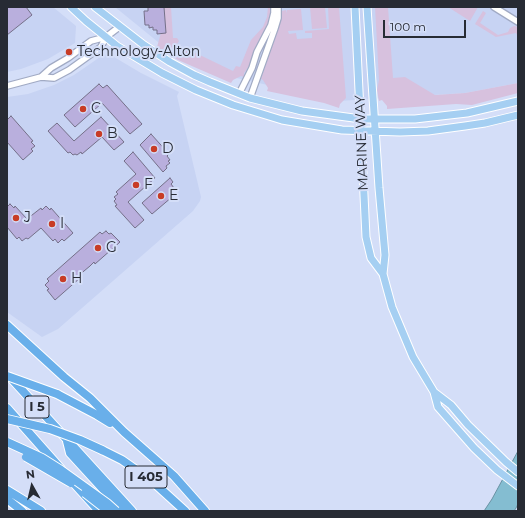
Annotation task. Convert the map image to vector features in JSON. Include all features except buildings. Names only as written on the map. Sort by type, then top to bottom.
[{"type":"highway","points":[[7,325],[64,377],[90,398],[124,432],[174,476],[205,511]]},
{"type":"highway","name":"I 5","points":[[7,373],[132,511]]},
{"type":"highway","points":[[7,376],[57,394],[97,415],[124,432]]},
{"type":"highway","name":"I 5","points":[[7,408],[99,511]]},
{"type":"highway","name":"I 405","points":[[7,419],[50,429],[80,440],[122,460],[152,481],[185,511]]},
{"type":"highway","points":[[67,440],[70,453],[123,511]]},
{"type":"highway","points":[[7,442],[42,458],[61,470],[116,511]]},
{"type":"highway","points":[[7,448],[48,469],[72,484],[108,511]]},
{"type":"highway","points":[[7,490],[41,511]]},
{"type":"highway","points":[[7,499],[22,511]]},
{"type":"main road","points":[[70,7],[106,37],[133,56],[162,73],[196,90],[259,114],[293,122],[361,132],[415,132],[453,128],[485,123],[518,115]]},
{"type":"main road","points":[[95,7],[119,27],[154,52],[210,82],[250,98],[302,111],[374,120],[415,119],[444,117],[518,102]]},
{"type":"main road","name":"MARINE WAY","points":[[355,7],[366,237],[371,258],[383,274]]},
{"type":"main road","name":"MARINE WAY","points":[[367,7],[378,188],[385,255],[383,274],[392,307],[413,357],[434,392],[438,407],[474,448],[497,470],[518,486]]},
{"type":"main road","name":"MARINE WAY","points":[[434,392],[451,405],[468,425],[518,472]]},
{"type":"street","points":[[239,94],[252,68],[256,52],[271,25],[274,7]]},
{"type":"street","points":[[250,98],[275,28],[278,18],[278,7]]},
{"type":"street","points":[[494,7],[518,22]]},
{"type":"street","points":[[7,86],[41,77],[54,78],[69,70],[100,47],[106,37],[119,27]]},
{"type":"street","points":[[41,77],[51,68],[68,58],[91,41],[106,37]]},
{"type":"street","points":[[252,68],[260,70]]},
{"type":"shaded area","points":[[7,7],[53,7],[76,26],[75,43],[48,59],[21,69],[7,72]]},
{"type":"shaded area","points":[[115,7],[164,7],[165,18],[165,7],[518,7],[518,83],[465,93],[339,101],[232,77],[158,42]]},
{"type":"shaded area","points":[[164,7],[171,7],[173,38],[177,38],[179,41],[177,44],[233,71],[236,66],[240,67],[251,40],[263,27],[267,17],[268,7],[273,7],[268,29],[255,50],[249,66],[244,73],[244,77],[241,76],[233,80],[231,83],[178,60],[157,47],[161,33],[166,33]]},
{"type":"shaded area","points":[[310,7],[325,7],[327,28],[312,29]]},
{"type":"shaded area","points":[[328,7],[339,7],[346,98],[340,104],[339,108],[324,103],[267,91],[268,88],[261,79],[281,19],[282,11],[286,10],[287,13],[287,10],[301,9],[303,30],[288,31],[289,34],[296,33],[297,39],[312,38],[312,33],[305,33],[305,31],[329,29]]},
{"type":"shaded area","points":[[375,7],[388,7],[393,78],[405,77],[435,95],[465,93],[518,83],[518,93],[472,105],[456,104],[387,109],[387,106],[382,100],[379,101],[377,90],[379,80]]},
{"type":"shaded area","points":[[448,7],[478,7],[470,21]]},
{"type":"shaded area","points":[[483,11],[486,13],[480,23],[498,35],[508,32],[510,28],[514,26],[518,27],[518,37],[516,33],[496,37],[475,24]]},
{"type":"shaded area","points":[[109,54],[141,73],[179,92],[177,96],[201,197],[193,211],[58,329],[42,337],[7,312],[7,97],[28,94],[54,85],[74,75],[103,55]]},
{"type":"shaded area","points":[[518,451],[518,504],[516,508],[514,511],[484,511],[492,499]]},
{"type":"place","name":"Technology-Alton","points":[[69,52]]},
{"type":"place","name":"C","points":[[83,109]]},
{"type":"place","name":"B","points":[[99,134]]},
{"type":"place","name":"D","points":[[154,149]]},
{"type":"place","name":"F","points":[[136,185]]},
{"type":"place","name":"E","points":[[161,196]]},
{"type":"place","name":"J","points":[[16,218]]},
{"type":"place","name":"I","points":[[52,224]]},
{"type":"place","name":"G","points":[[98,248]]},
{"type":"place","name":"H","points":[[63,279]]}]
